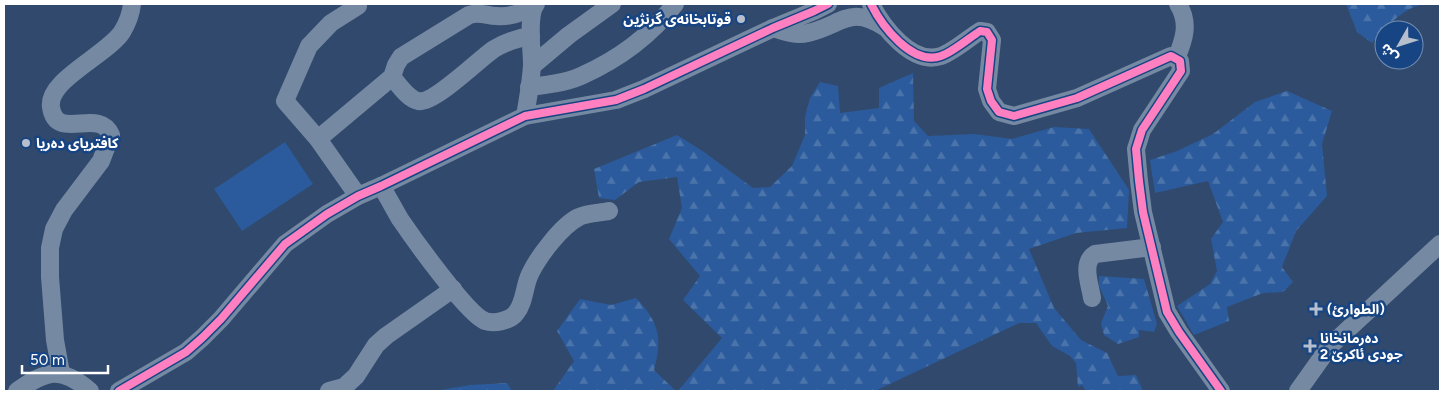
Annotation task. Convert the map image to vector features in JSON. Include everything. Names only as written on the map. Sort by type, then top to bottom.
[{"type":"street","points":[[61,373],[55,340],[50,277],[50,248],[54,230],[64,210],[101,161],[111,135],[108,128],[101,123],[61,123],[54,116],[51,107],[52,97],[59,85],[106,50],[122,33],[132,4]]},
{"type":"street","points":[[532,66],[612,4]]},
{"type":"street","points":[[529,87],[550,85],[580,76],[624,52],[664,18],[674,4]]},
{"type":"street","points":[[119,391],[186,352],[221,319],[285,244],[327,214],[358,196],[526,116],[616,100],[653,85],[828,4]]},
{"type":"street","points":[[872,4],[886,28],[894,37],[920,56],[935,58],[944,56],[980,31],[987,32],[992,40],[987,89],[991,101],[999,112],[1014,116],[1077,98],[1171,56],[1180,61],[1181,71],[1142,130],[1136,148],[1143,212],[1167,312],[1221,391]]},
{"type":"street","points":[[1176,59],[1182,46],[1186,23],[1178,4]]},
{"type":"street","points":[[358,6],[331,23],[309,46],[285,101],[318,139],[358,196]]},
{"type":"street","points":[[526,116],[532,66],[530,36],[534,6]]},
{"type":"street","points":[[318,139],[392,78],[396,65],[402,57],[469,15],[476,12],[494,16],[513,16],[534,6]]},
{"type":"street","points":[[773,28],[791,34],[807,34],[849,17],[857,16],[877,22],[886,28]]},
{"type":"street","points":[[392,78],[413,100],[426,101],[446,88],[493,50],[506,43],[530,36]]},
{"type":"street","points":[[382,186],[401,220],[453,289],[474,314],[486,321],[503,321],[516,313],[524,296],[529,275],[541,256],[564,229],[579,217],[609,211]]},
{"type":"street","points":[[1298,391],[1330,346],[1440,244]]},
{"type":"street","points":[[1092,298],[1087,264],[1089,258],[1095,254],[1152,248]]},
{"type":"street","points":[[329,391],[344,387],[356,376],[376,345],[386,336],[453,289]]},
{"type":"street","points":[[17,391],[45,374],[61,373],[81,383],[90,391]]},
{"type":"green space","points":[[1346,4],[1423,4],[1408,10],[1394,20],[1374,20],[1374,41],[1372,43],[1357,32]]},
{"type":"green space","points":[[913,73],[914,121],[928,136],[974,134],[1012,139],[1054,127],[1089,129],[1129,190],[1127,228],[1076,233],[1029,249],[1054,308],[1081,340],[1107,353],[1118,376],[1136,375],[1143,391],[1086,391],[1082,385],[1078,387],[1076,363],[1070,356],[1052,346],[1036,323],[1019,323],[875,391],[678,391],[722,338],[683,300],[700,276],[669,239],[682,208],[677,177],[639,182],[615,200],[599,198],[594,169],[677,135],[704,152],[753,188],[770,187],[792,166],[805,135],[805,117],[810,98],[820,82],[838,86],[840,113],[879,108],[879,88]]},
{"type":"green space","points":[[1287,91],[1332,111],[1322,144],[1327,196],[1296,231],[1282,267],[1293,282],[1283,292],[1263,293],[1227,307],[1229,321],[1194,335],[1177,306],[1210,284],[1217,271],[1211,239],[1223,222],[1208,181],[1155,193],[1150,160],[1177,151],[1213,134],[1255,102]]},
{"type":"green space","points":[[285,142],[313,184],[242,231],[214,189]]},
{"type":"green space","points":[[1099,276],[1144,279],[1157,324],[1154,332],[1139,330],[1139,337],[1118,344],[1104,335],[1101,323],[1108,306],[1099,286]]},
{"type":"green space","points":[[636,298],[650,315],[657,331],[658,349],[654,370],[676,391],[553,391],[574,361],[557,331],[580,299],[611,305]]},
{"type":"green space","points":[[507,383],[512,391],[434,391],[471,385]]},
{"type":"cycle path","points":[[119,391],[186,352],[221,319],[285,244],[327,214],[358,196],[525,116],[616,100],[644,89],[828,4]]},
{"type":"cycle path","points":[[871,4],[890,33],[899,42],[909,50],[930,58],[946,54],[980,31],[987,32],[992,40],[987,89],[991,101],[999,112],[1014,116],[1077,98],[1171,56],[1180,61],[1181,71],[1142,130],[1136,149],[1139,181],[1143,212],[1167,312],[1221,391]]},
{"type":"place","name":"قوتابخانەی گرنژین","points":[[741,19]]},
{"type":"place","name":"کافتریای دەریا","points":[[26,143]]},
{"type":"place","name":"(الطوارئ)","points":[[1316,309]]},
{"type":"place","name":"دەرمانخانا جودی ئاکرێ 2","points":[[1310,346]]}]
